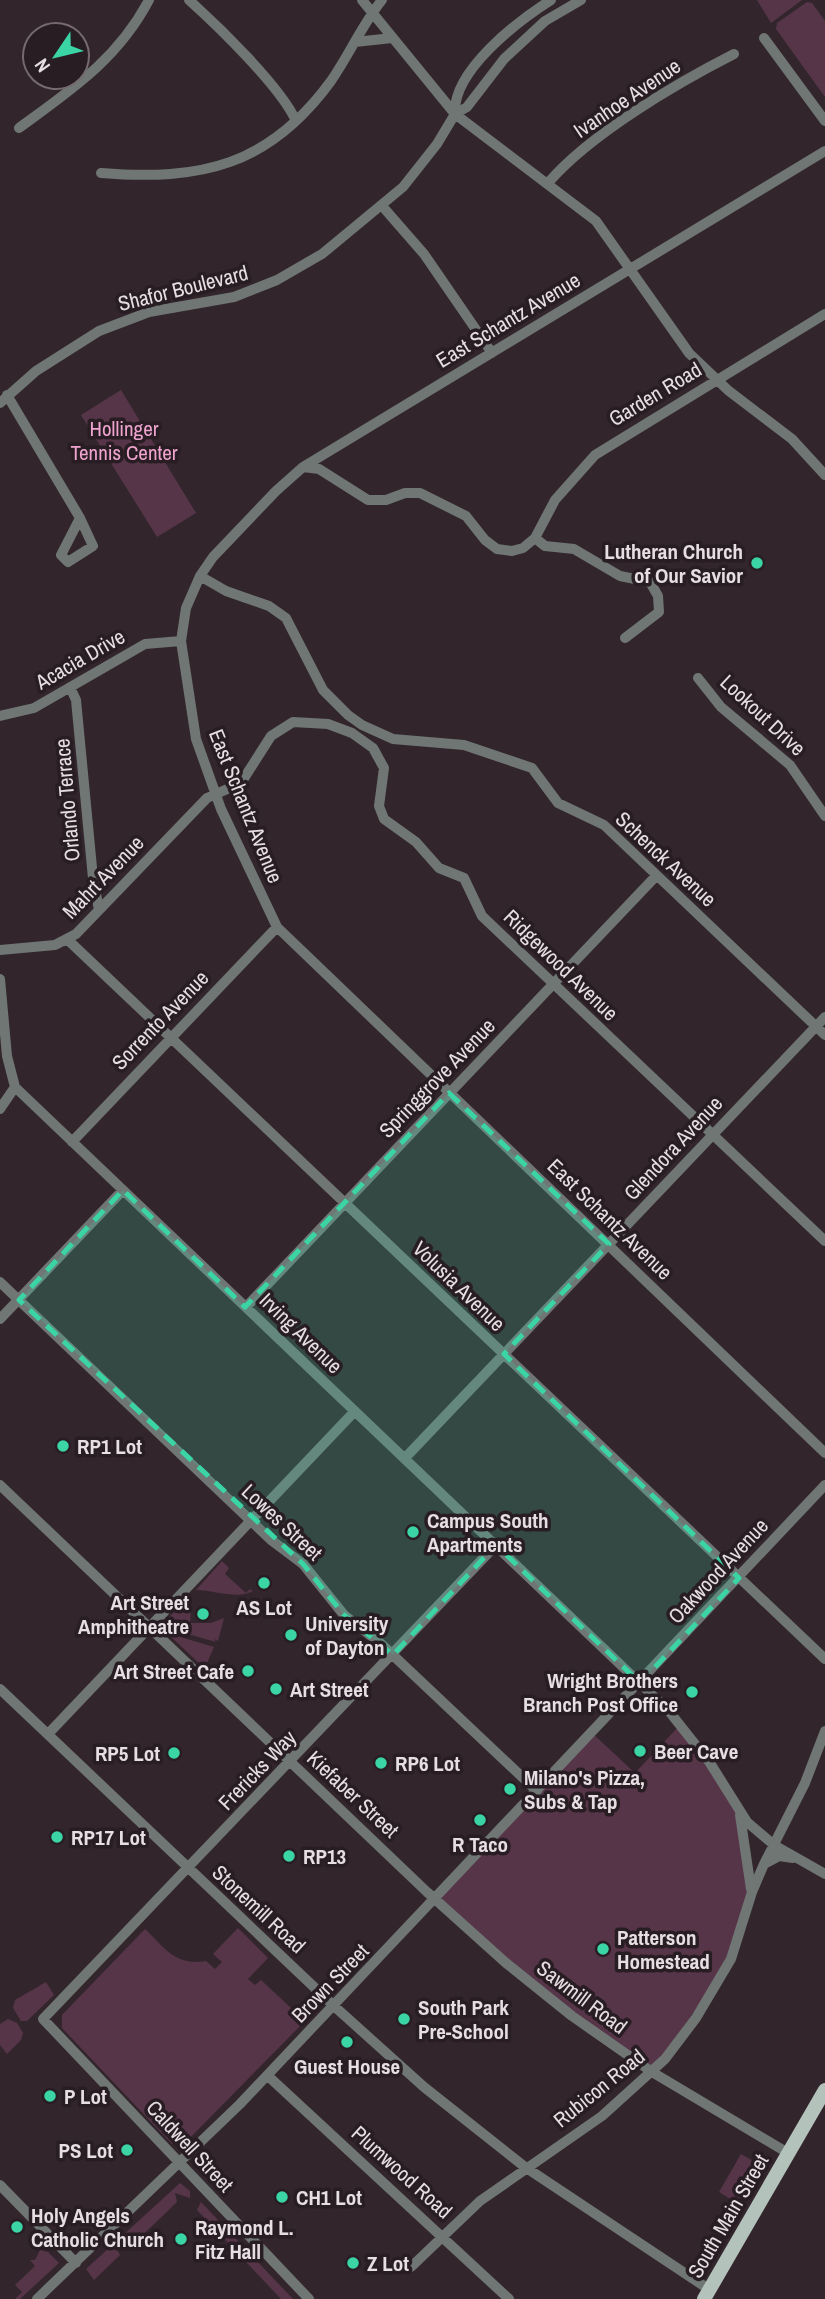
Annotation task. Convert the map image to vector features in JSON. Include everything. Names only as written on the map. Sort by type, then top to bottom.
[{"type":"main road","name":"South Main Street","points":[[707,2294],[825,2090]]},
{"type":"street","points":[[19,128],[101,67],[127,36],[149,0]]},
{"type":"street","points":[[189,0],[252,65],[296,121]]},
{"type":"street","points":[[362,0],[455,114],[596,221],[669,328],[715,379],[792,439],[825,475]]},
{"type":"street","points":[[101,173],[162,177],[217,168],[269,143],[296,121],[332,79],[382,0]]},
{"type":"street","name":"Shafor Boulevard","points":[[455,114],[455,98],[475,67],[515,25],[551,0]]},
{"type":"street","name":"Shafor Boulevard","points":[[4,399],[36,371],[99,331],[149,312],[234,298],[277,280],[322,254],[383,207],[420,168],[455,114],[467,107],[485,81],[523,40],[545,21],[581,0]]},
{"type":"street","points":[[355,42],[392,37]]},
{"type":"street","points":[[764,38],[825,121]]},
{"type":"street","name":"Ivanhoe Avenue","points":[[548,183],[582,152],[650,101],[734,54]]},
{"type":"street","name":"East Schantz Avenue","points":[[825,151],[303,467],[276,491],[200,576],[186,608],[181,641],[195,739],[216,794],[277,927],[825,1453]]},
{"type":"street","points":[[383,207],[424,254],[492,353]]},
{"type":"street","name":"Garden Road","points":[[535,538],[555,500],[595,456],[715,379],[825,314]]},
{"type":"street","points":[[4,399],[80,518]]},
{"type":"street","points":[[303,467],[319,469],[368,500],[386,500],[405,493],[420,493],[466,516],[490,545],[503,551],[523,548],[535,538],[545,546],[574,549],[620,576],[650,582],[658,596],[659,612],[625,638]]},
{"type":"street","name":"Schenck Avenue","points":[[200,576],[226,591],[279,611],[295,630],[323,690],[348,715],[377,734],[411,742],[464,745],[491,756],[524,763],[537,773],[558,803],[604,825],[825,1035]]},
{"type":"street","name":"Acacia Drive","points":[[0,716],[34,708],[145,644],[181,641]]},
{"type":"street","name":"Lookout Drive","points":[[698,678],[721,706],[790,765],[825,816]]},
{"type":"street","name":"Orlando Terrace","points":[[70,687],[76,700],[93,878],[99,910]]},
{"type":"street","points":[[216,794],[241,783],[271,736],[293,722],[328,724],[352,733],[378,753]]},
{"type":"street","name":"Ridgewood Avenue","points":[[377,734],[378,753],[384,768],[379,806],[384,818],[416,842],[439,868],[464,878],[482,916],[825,1241]]},
{"type":"street","name":"Mahrt Avenue","points":[[0,950],[68,940],[207,798],[216,794]]},
{"type":"street","name":"Springgrove Avenue","points":[[246,1307],[656,876]]},
{"type":"street","name":"Sorrento Avenue","points":[[72,1142],[277,927]]},
{"type":"street","name":"Volusia Avenue","points":[[68,940],[825,1659]]},
{"type":"street","points":[[0,979],[7,1056],[15,1087],[0,1109]]},
{"type":"street","name":"Glendora Avenue","points":[[405,1458],[825,1017]]},
{"type":"street","name":"Irving Avenue","points":[[15,1087],[640,1683],[686,1731],[739,1810]]},
{"type":"street","points":[[0,1319],[123,1190]]},
{"type":"street","name":"Lowes Street","points":[[0,1282],[250,1520],[300,1560],[340,1611],[393,1655],[537,1791]]},
{"type":"street","points":[[48,1734],[355,1411]]},
{"type":"street","name":"Kiefaber Street","points":[[0,1485],[435,1900]]},
{"type":"street","name":"Oakwood Avenue","points":[[640,1683],[825,1485]]},
{"type":"street","name":"Frericks Way","points":[[43,2019],[496,1545]]},
{"type":"street","name":"Brown Street","points":[[37,2299],[180,2164],[268,2076],[640,1683]]},
{"type":"street","name":"Stonemill Road","points":[[0,1689],[334,2006],[425,2087],[525,2167],[707,2294]]},
{"type":"street","name":"Rubicon Road","points":[[411,2267],[477,2203],[601,2116],[652,2072],[696,2018],[719,1983],[737,1945],[752,1892],[773,1844],[805,1783],[825,1731]]},
{"type":"street","points":[[739,1810],[773,1844],[825,1874]]},
{"type":"street","name":"Rubicon Road","points":[[739,1810],[752,1892]]},
{"type":"street","points":[[764,1864],[779,1856],[795,1858]]},
{"type":"street","name":"Sawmill Road","points":[[435,1900],[524,1978],[652,2072],[788,2153]]},
{"type":"street","name":"Caldwell Street","points":[[43,2019],[309,2299]]},
{"type":"street","name":"Plumwood Road","points":[[268,2076],[509,2299]]},
{"type":"street","points":[[0,2185],[76,2263]]},
{"type":"highlighted area","points":[[449,1093],[609,1244],[504,1354],[739,1578],[640,1683],[496,1545],[393,1655],[344,1615],[303,1564],[19,1300],[123,1190],[245,1307]]},
{"type":"green space","points":[[757,0],[802,0],[771,23]]},
{"type":"green space","points":[[807,2],[812,3],[825,21],[825,97],[776,29],[777,23]]},
{"type":"green space","name":"Hollinger Tennis Center","points":[[121,390],[196,513],[157,537],[81,415]]},
{"type":"green space","points":[[222,1561],[229,1568],[225,1574],[246,1593],[250,1589],[253,1591],[246,1594],[233,1595],[196,1590]]},
{"type":"green space","points":[[181,1605],[191,1609],[190,1623],[211,1623],[224,1618],[218,1641],[163,1627],[163,1623]]},
{"type":"green space","points":[[167,1633],[214,1647],[207,1663],[202,1666]]},
{"type":"green space","points":[[681,1724],[739,1810],[752,1892],[731,1959],[652,2072],[572,2016],[435,1900],[592,1733],[635,1773]]},
{"type":"green space","points":[[238,1928],[268,1958],[248,1979],[255,1985],[261,1980],[305,2021],[183,2145],[172,2144],[62,2028],[62,2015],[145,1929],[165,1949],[179,1958],[195,1962],[206,1961],[215,1969],[222,1962],[213,1954]]},
{"type":"green space","points":[[46,1982],[54,1995],[27,2021],[21,2021],[13,2008],[15,2000]]},
{"type":"green space","points":[[8,2019],[17,2023],[23,2033],[21,2040],[7,2054],[0,2045],[0,2024]]},
{"type":"green space","points":[[741,2154],[760,2165],[737,2203],[719,2192]]},
{"type":"green space","points":[[180,2183],[190,2191],[190,2198],[175,2193],[177,2202],[127,2250],[116,2248],[120,2255],[94,2280],[86,2269]]},
{"type":"green space","points":[[201,2202],[293,2299],[281,2299],[197,2210]]},
{"type":"green space","points":[[40,2250],[48,2252],[59,2263],[20,2299],[15,2299],[22,2292],[15,2285],[35,2266],[30,2260],[35,2260]]},
{"type":"place","name":"Lutheran Church of Our Savior","points":[[757,563]]},
{"type":"place","name":"RP1 Lot","points":[[63,1446]]},
{"type":"place","name":"Campus South Apartments","points":[[413,1532]]},
{"type":"place","name":"AS Lot","points":[[264,1583]]},
{"type":"place","name":"Art Street Amphitheatre","points":[[203,1614]]},
{"type":"place","name":"University of Dayton","points":[[291,1635]]},
{"type":"place","name":"Art Street Cafe","points":[[248,1671]]},
{"type":"place","name":"Art Street","points":[[276,1689]]},
{"type":"place","name":"Wright Brothers Branch Post Office","points":[[692,1692]]},
{"type":"place","name":"Beer Cave","points":[[640,1751]]},
{"type":"place","name":"RP5 Lot","points":[[174,1753]]},
{"type":"place","name":"RP6 Lot","points":[[381,1763]]},
{"type":"place","name":"Milano's Pizza, Subs & Tap","points":[[510,1789]]},
{"type":"place","name":"R Taco","points":[[480,1820]]},
{"type":"place","name":"RP17 Lot","points":[[57,1837]]},
{"type":"place","name":"RP13","points":[[289,1856]]},
{"type":"place","name":"Patterson Homestead","points":[[603,1949]]},
{"type":"place","name":"South Park Pre-School","points":[[404,2019]]},
{"type":"place","name":"Guest House","points":[[347,2042]]},
{"type":"place","name":"P Lot","points":[[50,2096]]},
{"type":"place","name":"PS Lot","points":[[127,2150]]},
{"type":"place","name":"CH1 Lot","points":[[282,2197]]},
{"type":"place","name":"Holy Angels Catholic Church","points":[[17,2227]]},
{"type":"place","name":"Raymond L. Fitz Hall","points":[[181,2239]]},
{"type":"place","name":"Z Lot","points":[[353,2263]]}]
